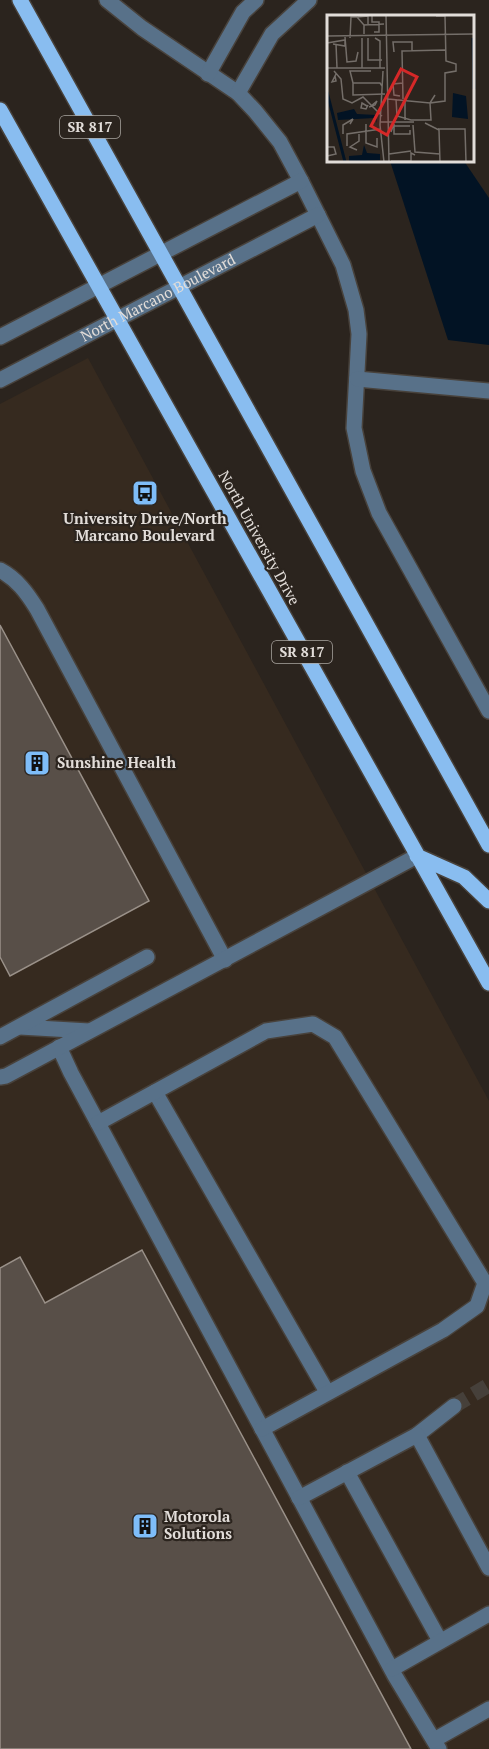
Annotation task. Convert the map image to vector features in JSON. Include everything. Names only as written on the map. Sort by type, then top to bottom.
[{"type":"main road","name":"SR 817","points":[[20,0],[489,845]]},
{"type":"main road","name":"North University Drive","points":[[0,110],[489,983]]},
{"type":"main road","points":[[417,856],[464,877],[489,901]]},
{"type":"street","points":[[107,0],[142,28],[238,93],[280,142],[301,181],[343,265],[356,310],[359,334],[354,428],[363,471],[375,502],[489,711]]},
{"type":"street","points":[[208,74],[243,12],[256,0]]},
{"type":"street","points":[[238,93],[272,34],[309,0]]},
{"type":"street","points":[[0,337],[301,181]]},
{"type":"street","name":"North Marcano Boulevard","points":[[0,380],[318,215]]},
{"type":"street","points":[[357,380],[489,391]]},
{"type":"street","points":[[0,570],[8,574],[24,589],[37,609],[225,960]]},
{"type":"street","points":[[2,1072],[59,1047],[417,856]]},
{"type":"street","points":[[0,1037],[147,957]]},
{"type":"street","points":[[98,1123],[266,1031],[313,1023],[335,1036],[485,1283],[477,1306],[443,1330],[262,1429]]},
{"type":"street","points":[[19,1026],[89,1031]]},
{"type":"street","points":[[59,1047],[299,1498],[392,1670],[436,1745],[489,1710]]},
{"type":"street","points":[[155,1092],[327,1392]]},
{"type":"street","points":[[299,1498],[417,1435],[454,1406]]},
{"type":"street","points":[[417,1435],[489,1568]]},
{"type":"street","points":[[347,1472],[440,1641]]},
{"type":"street","points":[[392,1670],[489,1614]]},
{"type":"shaded area","points":[[88,358],[489,1101],[489,1749],[0,1749],[0,404]]},
{"type":"water","points":[[390,162],[465,162],[489,198],[489,345],[448,340]]},
{"type":"building","name":"Sunshine Health","points":[[0,625],[149,901],[10,976],[0,957]]},
{"type":"building","name":"Motorola Solutions","points":[[142,1250],[411,1749],[0,1749],[0,1268],[20,1257],[45,1303]]},
{"type":"tunnel","points":[[454,1406],[489,1385]]},
{"type":"place","name":"University Drive/North Marcano Boulevard","points":[[145,493]]},
{"type":"place","name":"Sunshine Health","points":[[37,763]]},
{"type":"place","name":"Motorola Solutions","points":[[145,1526]]}]
